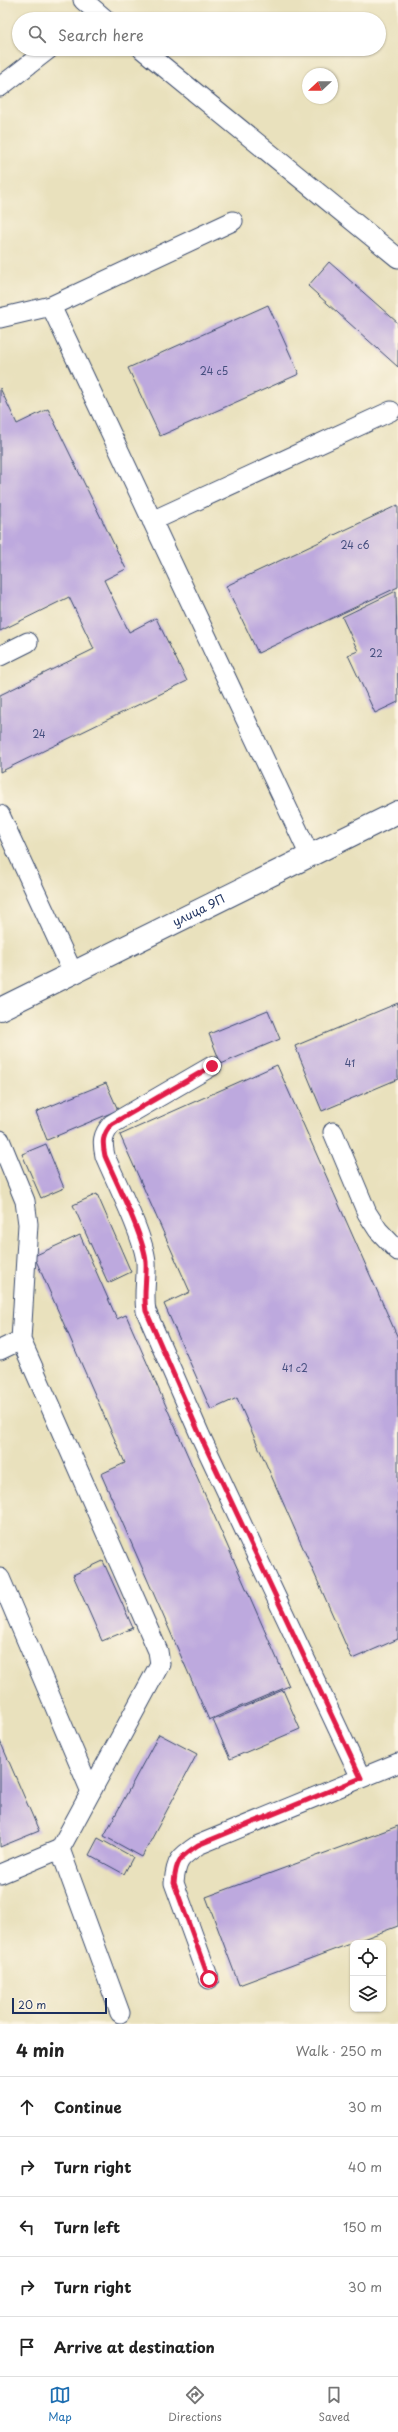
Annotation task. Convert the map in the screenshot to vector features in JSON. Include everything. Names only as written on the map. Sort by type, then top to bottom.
[{"type":"street","name":"улица 9П","points":[[0,1009],[398,812]]},
{"type":"lane","points":[[0,86],[40,56]]},
{"type":"lane","points":[[151,56],[398,258]]},
{"type":"lane","points":[[0,318],[51,306],[233,221]]},
{"type":"lane","points":[[51,306],[310,856]]},
{"type":"lane","points":[[152,521],[391,411]]},
{"type":"lane","points":[[0,656],[28,642]]},
{"type":"lane","points":[[0,815],[73,973]]},
{"type":"lane","points":[[212,1066],[112,1124],[104,1132],[102,1143],[105,1156],[141,1243],[146,1262],[143,1297],[146,1311],[200,1435],[361,1778]]},
{"type":"lane","points":[[333,1132],[367,1213],[378,1230],[398,1251]]},
{"type":"lane","points":[[0,1140],[25,1201],[28,1224],[21,1340],[158,1651],[160,1664],[60,1849],[0,1874]]},
{"type":"lane","points":[[0,1350],[21,1340]]},
{"type":"lane","points":[[0,1578],[91,1792]]},
{"type":"lane","points":[[209,1979],[174,1883],[175,1868],[181,1856],[198,1845],[398,1763]]},
{"type":"lane","points":[[60,1849],[120,2013]]},
{"type":"building","points":[[329,262],[398,323],[398,367],[308,286]]},
{"type":"building","points":[[268,305],[299,374],[160,436],[128,368]]},
{"type":"building","points":[[0,388],[17,424],[48,409],[126,569],[104,580],[129,632],[156,618],[187,681],[0,772],[0,695],[94,649],[69,597],[0,631]]},
{"type":"building","points":[[398,505],[398,587],[258,653],[226,586]]},
{"type":"building","points":[[396,591],[398,702],[375,713],[348,655],[358,651],[342,617]]},
{"type":"building","points":[[398,1003],[398,1079],[322,1111],[295,1046]]},
{"type":"building","points":[[268,1010],[280,1039],[221,1064],[209,1034]]},
{"type":"building","points":[[277,1065],[398,1338],[398,1639],[352,1659],[237,1398],[211,1410],[164,1304],[190,1292],[120,1135]]},
{"type":"building","points":[[106,1083],[118,1110],[47,1140],[36,1112]]},
{"type":"building","points":[[46,1144],[64,1188],[41,1198],[22,1154]]},
{"type":"building","points":[[97,1194],[131,1272],[108,1283],[73,1205]]},
{"type":"building","points":[[80,1235],[117,1319],[126,1315],[289,1686],[209,1720],[101,1474],[125,1463],[34,1256]]},
{"type":"building","points":[[103,1561],[133,1628],[102,1641],[73,1575]]},
{"type":"building","points":[[283,1690],[300,1729],[230,1759],[213,1720]]},
{"type":"building","points":[[159,1734],[197,1754],[142,1857],[104,1836]]},
{"type":"building","points":[[0,1741],[39,1831],[0,1847]]},
{"type":"building","points":[[398,1826],[398,1926],[360,1940],[350,1940],[350,1944],[239,1985],[206,1897]]},
{"type":"building","points":[[98,1838],[133,1857],[124,1874],[89,1855]]},
{"type":"route","points":[[209,1979],[174,1883],[175,1868],[181,1856],[198,1845],[361,1778],[200,1435],[146,1311],[143,1297],[146,1262],[141,1243],[105,1156],[102,1143],[104,1132],[112,1124],[212,1066]]}]
